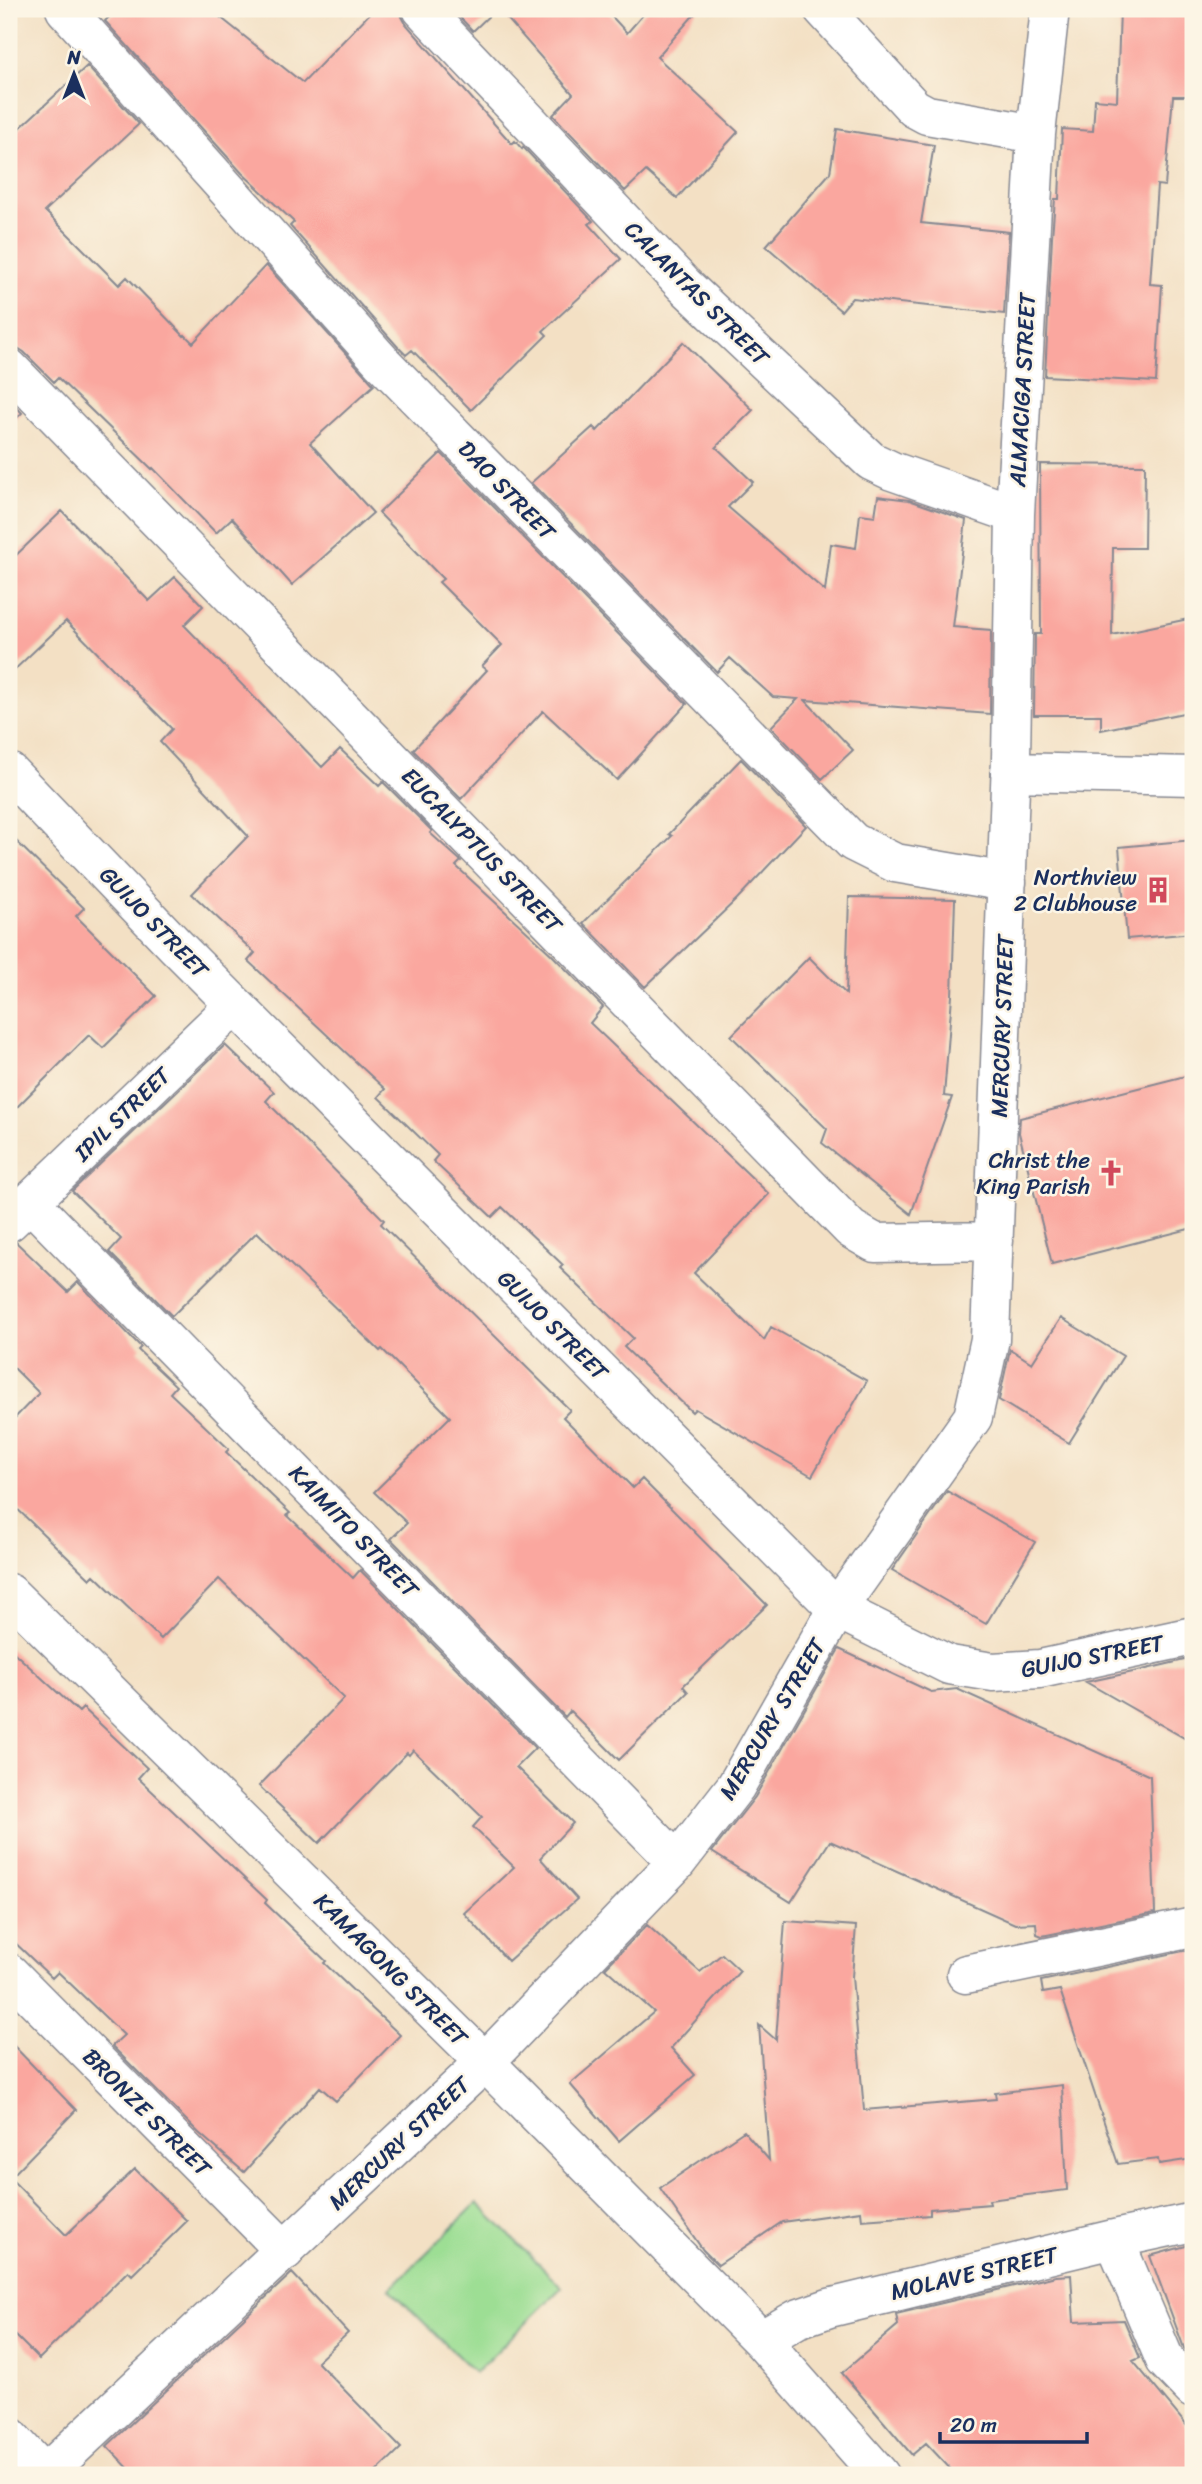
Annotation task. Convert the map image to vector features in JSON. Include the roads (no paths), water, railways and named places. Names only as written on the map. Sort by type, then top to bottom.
[{"type":"street","name":"DAO STREET","points":[[65,9],[382,362],[853,842],[895,863],[1007,881]]},
{"type":"street","name":"CALANTAS STREET","points":[[422,9],[684,285],[871,461],[892,471],[1015,514]]},
{"type":"street","points":[[823,9],[914,108],[927,115],[1036,134]]},
{"type":"street","name":"ALMACIGA STREET","points":[[1010,772],[1015,514],[1036,134],[1050,9]]},
{"type":"street","name":"EUCALYPTUS STREET","points":[[9,368],[851,1229],[875,1243],[994,1241]]},
{"type":"street","name":"GUIJO STREET","points":[[9,772],[235,1004],[837,1609],[949,1665],[993,1672],[1040,1669],[1193,1636]]},
{"type":"street","name":"MERCURY STREET","points":[[45,2475],[485,2062],[677,1862],[736,1786],[837,1609],[973,1417],[990,1339],[1010,772]]},
{"type":"street","points":[[1010,772],[1193,776]]},
{"type":"street","name":"IPIL STREET","points":[[20,1212],[235,1004]]},
{"type":"street","name":"KAIMITO STREET","points":[[20,1212],[677,1862]]},
{"type":"street","name":"KAMAGONG STREET","points":[[9,1593],[485,2062],[761,2340],[880,2475]]},
{"type":"street","points":[[966,1975],[1193,1927]]},
{"type":"street","name":"BRONZE STREET","points":[[9,1973],[285,2250]]},
{"type":"street","name":"MOLAVE STREET","points":[[761,2340],[797,2319],[829,2308],[1193,2222]]},
{"type":"street","points":[[1114,2239],[1165,2360],[1193,2389]]},
{"type":"street","points":[[9,2436],[45,2475]]},
{"type":"place","name":"Northview 2 Clubhouse","points":[[1158,890]]},
{"type":"place","name":"Christ the King Parish","points":[[1111,1173]]}]
